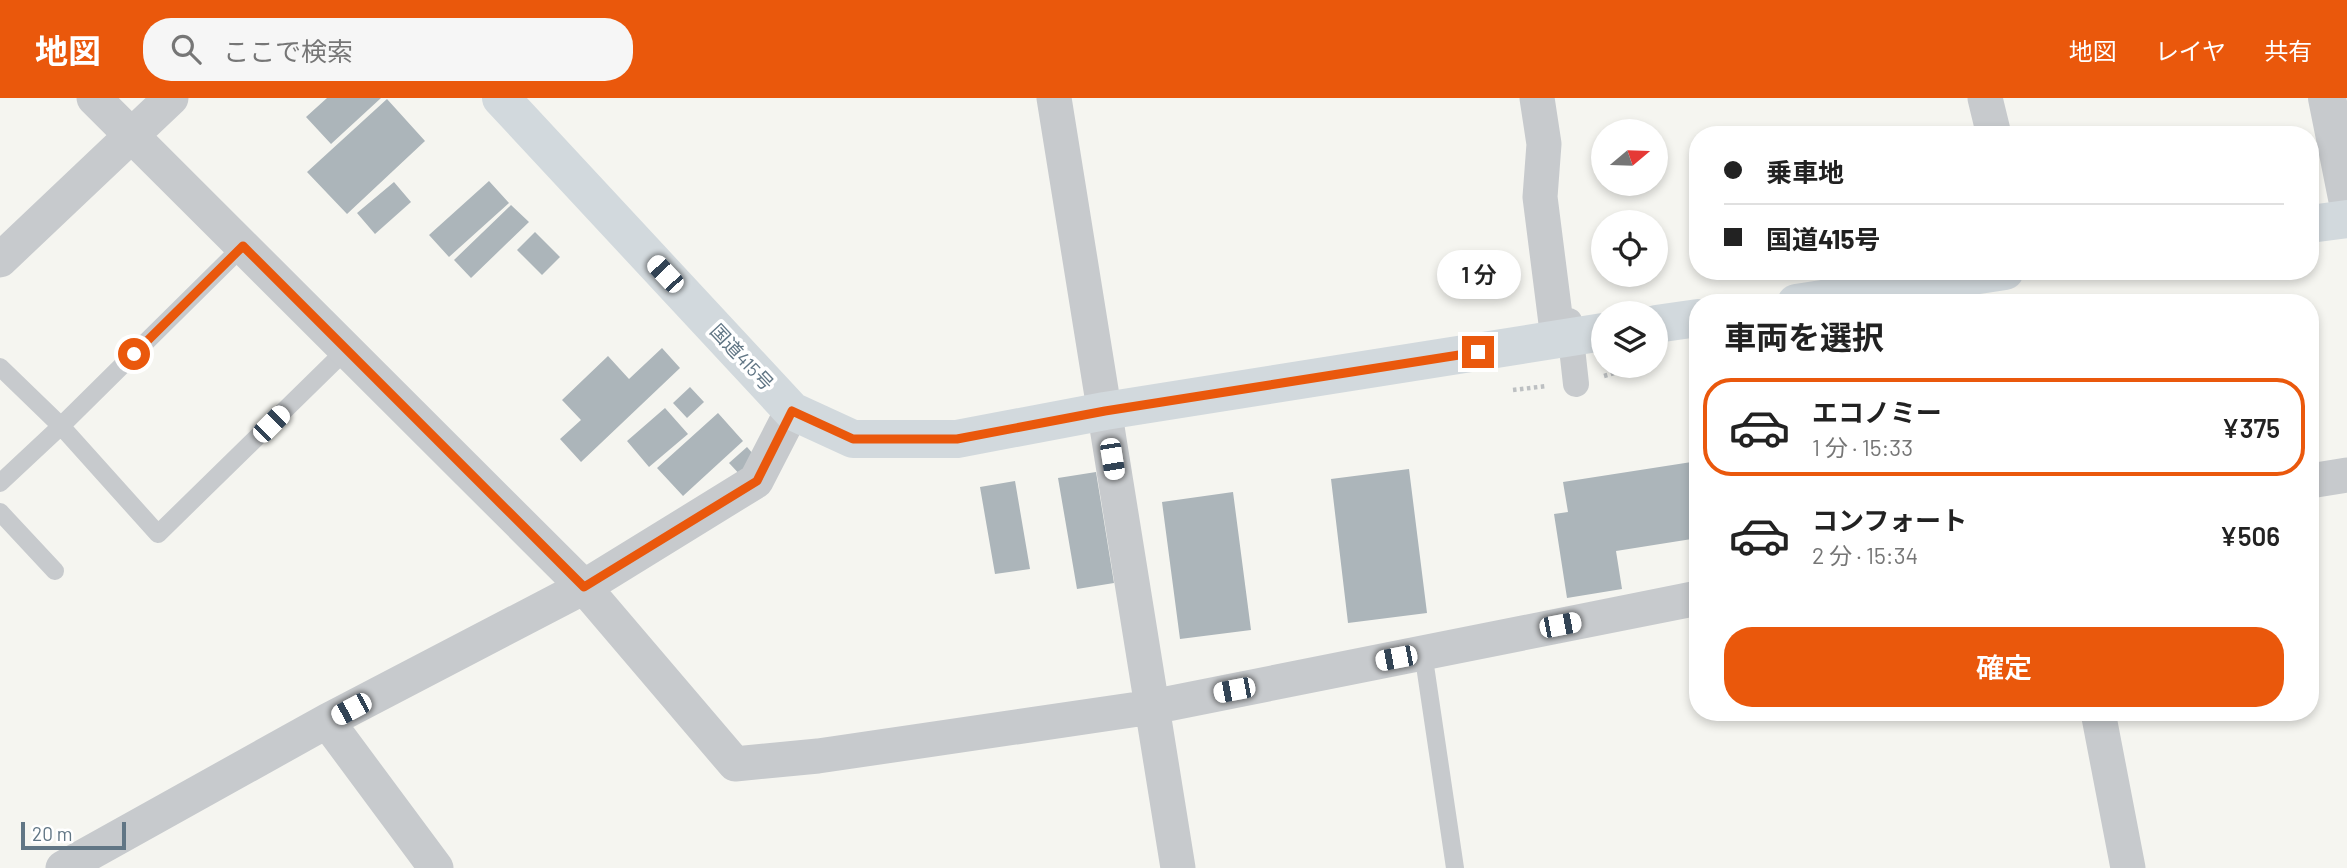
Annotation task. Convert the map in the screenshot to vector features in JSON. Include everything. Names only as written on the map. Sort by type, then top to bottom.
[{"type":"highway","name":"国道415号","points":[[501,98],[792,411],[853,439],[957,439],[1105,411],[1591,334]]},
{"type":"highway","points":[[2319,224],[2347,219]]},
{"type":"highway","points":[[1855,294],[1946,280]]},
{"type":"highway","points":[[1668,322],[1689,319]]},
{"type":"street","points":[[94,98],[584,587],[735,764],[818,756],[1152,707],[1689,600]]},
{"type":"street","points":[[0,260],[172,98]]},
{"type":"street","points":[[1054,98],[1178,868]]},
{"type":"street","points":[[1536,98],[1545,144],[1540,197],[1558,339]]},
{"type":"street","points":[[1986,98],[1992,126]]},
{"type":"street","points":[[2327,98],[2347,198]]},
{"type":"street","points":[[1565,295],[1576,384]]},
{"type":"street","points":[[63,868],[327,721],[584,587],[757,481],[792,411]]},
{"type":"street","points":[[2319,480],[2347,475]]},
{"type":"street","points":[[327,721],[436,868]]},
{"type":"street","points":[[2100,721],[2128,868]]},
{"type":"lane","points":[[0,482],[61,426],[243,246]]},
{"type":"lane","points":[[0,367],[61,426],[158,534],[347,349]]},
{"type":"lane","points":[[0,512],[55,572]]},
{"type":"lane","points":[[1423,652],[1455,868]]},
{"type":"building","points":[[327,98],[381,98],[331,144],[306,117]]},
{"type":"building","points":[[387,99],[425,141],[347,214],[307,172]]},
{"type":"building","points":[[489,181],[509,203],[449,257],[429,235]]},
{"type":"building","points":[[394,182],[411,202],[375,234],[357,213]]},
{"type":"building","points":[[511,205],[529,222],[471,278],[454,260]]},
{"type":"building","points":[[535,232],[560,257],[542,275],[517,250]]},
{"type":"building","points":[[662,348],[680,368],[581,462],[560,439],[581,420],[562,400],[608,356],[629,379]]},
{"type":"building","points":[[690,387],[704,402],[687,418],[673,403]]},
{"type":"building","points":[[665,408],[688,434],[649,467],[627,441]]},
{"type":"building","points":[[718,413],[743,441],[683,496],[657,468]]},
{"type":"building","points":[[747,447],[761,463],[744,479],[729,463]]},
{"type":"building","points":[[1689,462],[1689,539],[1616,551],[1622,589],[1567,598],[1554,514],[1568,512],[1563,482]]},
{"type":"building","points":[[1409,469],[1427,613],[1348,623],[1331,479]]},
{"type":"building","points":[[1096,472],[1114,583],[1077,589],[1058,478]]},
{"type":"building","points":[[1015,481],[1030,569],[995,574],[980,487]]},
{"type":"building","points":[[1233,492],[1251,630],[1180,639],[1162,502]]},
{"type":"route","points":[[134,354],[243,246],[584,587],[757,481],[792,411],[853,439],[957,439],[1105,411],[1478,352]]}]
